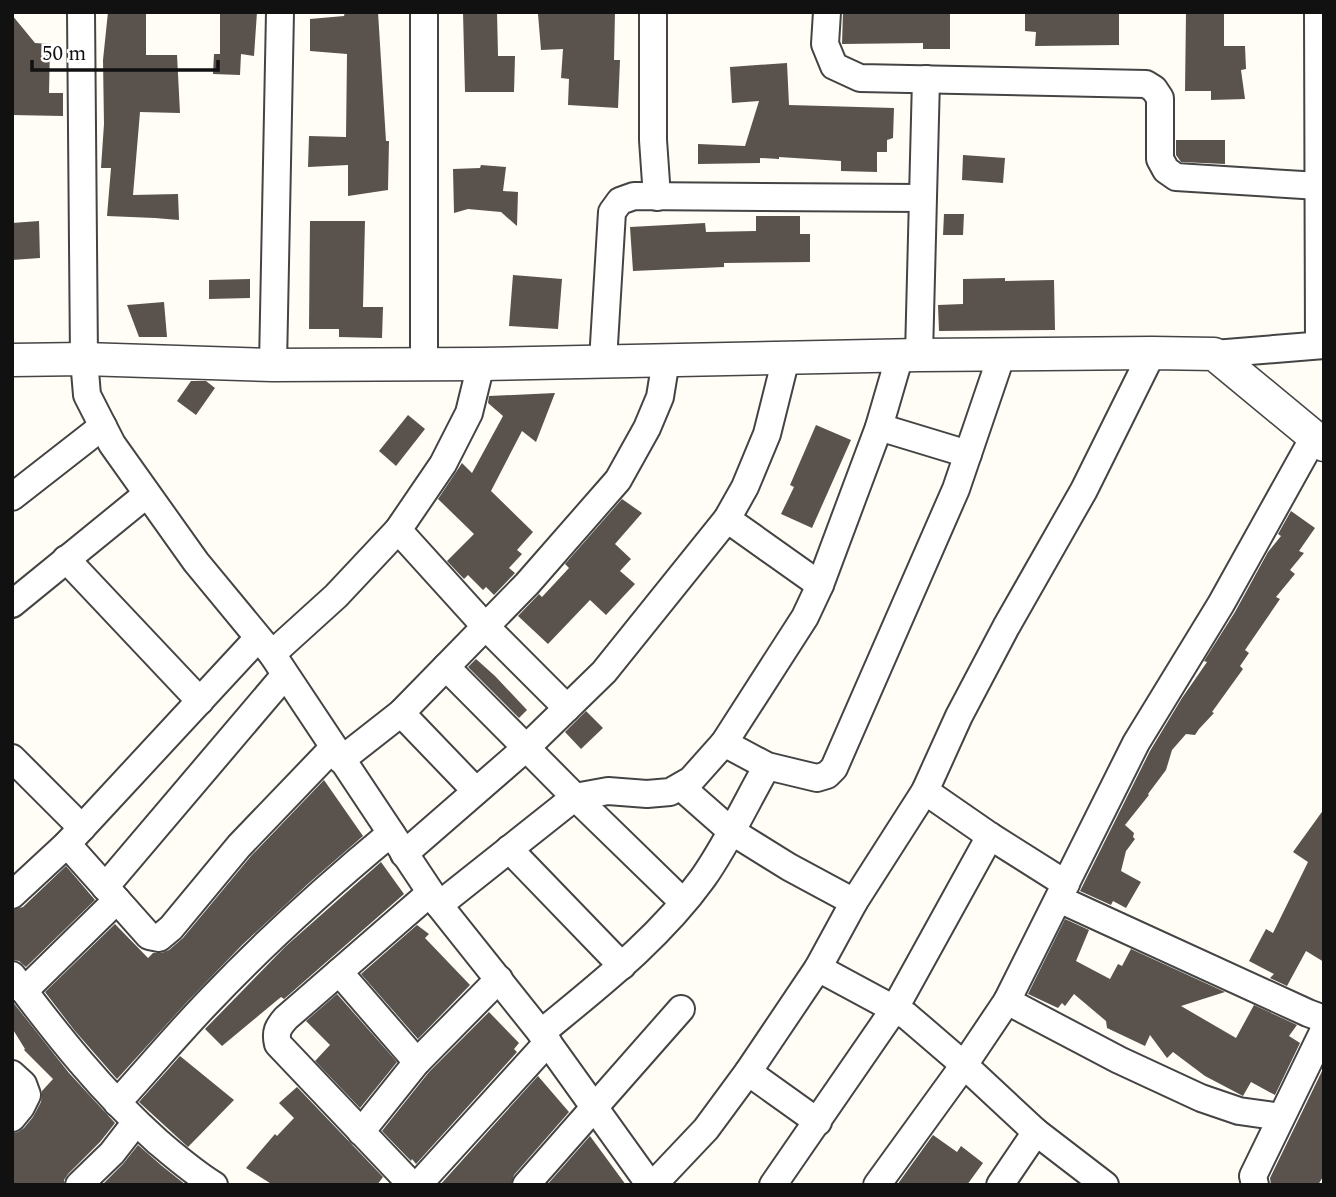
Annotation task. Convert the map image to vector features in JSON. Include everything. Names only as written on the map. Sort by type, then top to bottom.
[{"type":"street","points":[[81,12],[87,395],[112,444],[196,562],[272,656],[435,899],[545,1038],[651,1185],[706,1129],[748,1072],[818,968],[854,902],[925,791],[959,716],[1084,490],[1153,353]]},
{"type":"street","points":[[273,365],[280,12]]},
{"type":"street","points":[[424,12],[424,364]]},
{"type":"street","points":[[653,12],[653,140],[657,197]]},
{"type":"street","points":[[827,12],[825,44],[834,66],[860,78],[1146,84],[1154,89],[1160,98],[1160,159],[1166,170],[1176,177],[1319,186]]},
{"type":"street","points":[[12,360],[85,359],[273,365],[481,364],[909,355],[1214,354],[1322,345],[1318,12]]},
{"type":"street","points":[[412,1185],[278,1044],[275,1035],[279,1026],[340,972],[435,899],[509,849],[575,797],[608,791],[647,794],[670,792],[691,780],[724,743],[805,617],[820,585],[909,355],[922,198],[926,79]]},
{"type":"street","points":[[603,361],[611,212],[620,201],[634,196],[922,198]]},
{"type":"street","points":[[724,743],[766,766],[817,778],[827,775],[834,768],[957,489],[1002,354]]},
{"type":"street","points":[[877,1185],[1007,1001],[1136,743],[1319,441],[1214,354]]},
{"type":"street","points":[[117,1103],[209,1001],[327,886],[397,844],[476,791],[527,747],[604,672],[727,519],[745,487],[767,434],[786,358]]},
{"type":"street","points":[[12,758],[74,836],[111,893],[149,936],[159,938],[171,928],[239,846],[337,754],[401,713],[527,584],[618,480],[647,428],[660,397],[667,360]]},
{"type":"street","points":[[12,895],[74,836],[200,701],[272,656],[336,596],[398,530],[443,464],[469,413],[481,364]]},
{"type":"street","points":[[12,497],[103,426]]},
{"type":"street","points":[[879,427],[968,454]]},
{"type":"street","points":[[12,604],[147,494]]},
{"type":"street","points":[[727,519],[820,585]]},
{"type":"street","points":[[398,530],[485,626],[567,708]]},
{"type":"street","points":[[66,559],[200,701]]},
{"type":"street","points":[[196,1180],[117,1103],[58,1037],[18,983],[111,893],[272,656]]},
{"type":"street","points":[[446,667],[683,902]]},
{"type":"street","points":[[401,713],[476,791]]},
{"type":"street","points":[[418,1185],[545,1038],[664,925],[704,877],[766,766]]},
{"type":"street","points":[[681,787],[731,831],[789,867],[854,902]]},
{"type":"street","points":[[925,791],[990,836],[1062,892],[1324,1019]]},
{"type":"street","points":[[773,1185],[895,1008],[990,836]]},
{"type":"street","points":[[509,849],[622,966]]},
{"type":"street","points":[[818,968],[907,1016],[1036,1132],[1105,1185]]},
{"type":"street","points":[[340,972],[417,1062]]},
{"type":"street","points":[[361,1132],[417,1062],[499,979]]},
{"type":"street","points":[[1007,1001],[1119,1060],[1201,1098],[1239,1111],[1281,1117]]},
{"type":"street","points":[[526,1185],[681,1009]]},
{"type":"street","points":[[1255,1185],[1253,1177],[1324,1030]]},
{"type":"street","points":[[748,1072],[818,1122]]},
{"type":"street","points":[[12,1074],[23,1084],[27,1095],[12,1118]]},
{"type":"street","points":[[79,1185],[112,1153],[136,1122]]},
{"type":"street","points":[[1000,1185],[1036,1132]]},
{"type":"building","points":[[108,12],[146,12],[146,55],[177,55],[180,113],[140,112],[133,195],[178,194],[179,220],[107,216],[111,168],[101,168],[104,124],[103,60]]},
{"type":"building","points":[[220,12],[257,12],[254,56],[241,54],[240,75],[213,74],[214,54],[220,54]]},
{"type":"building","points":[[345,12],[378,12],[386,141],[389,141],[388,190],[348,196],[348,165],[308,167],[309,136],[346,137],[347,54],[310,51],[310,19],[344,16]]},
{"type":"building","points":[[463,12],[497,12],[498,56],[515,56],[514,92],[465,92]]},
{"type":"building","points":[[615,12],[614,60],[620,60],[618,108],[568,105],[569,79],[561,78],[563,49],[541,50],[538,14]]},
{"type":"building","points":[[843,12],[950,12],[950,49],[923,49],[923,43],[842,44]]},
{"type":"building","points":[[1025,12],[1119,12],[1119,45],[1035,46],[1036,32],[1025,31]]},
{"type":"building","points":[[1186,12],[1224,12],[1224,46],[1245,46],[1246,69],[1241,70],[1245,99],[1211,100],[1211,91],[1185,91]]},
{"type":"building","points":[[12,15],[35,43],[50,44],[49,93],[63,93],[63,116],[12,115]]},
{"type":"building","points":[[787,63],[789,105],[894,108],[893,138],[887,140],[887,152],[877,152],[877,172],[841,171],[841,161],[779,157],[760,158],[760,163],[698,164],[698,144],[745,146],[759,101],[732,103],[730,67]]},
{"type":"building","points":[[1176,140],[1225,140],[1225,164],[1181,162],[1176,155]]},
{"type":"building","points":[[963,155],[1005,158],[1003,183],[962,180]]},
{"type":"building","points":[[481,165],[506,167],[503,191],[518,192],[517,226],[501,212],[468,209],[454,213],[453,169],[480,168]]},
{"type":"building","points":[[944,214],[964,214],[963,235],[943,235]]},
{"type":"building","points":[[756,216],[800,216],[800,234],[810,234],[810,262],[724,263],[724,267],[633,271],[630,227],[705,223],[706,232],[756,231]]},
{"type":"building","points":[[39,221],[40,258],[12,260],[12,223]]},
{"type":"building","points":[[310,221],[365,221],[363,307],[383,307],[382,338],[339,337],[339,329],[309,329]]},
{"type":"building","points":[[513,275],[562,279],[558,329],[509,326]]},
{"type":"building","points":[[1005,278],[1005,281],[1054,280],[1055,330],[939,331],[938,305],[963,304],[963,279]]},
{"type":"building","points":[[250,279],[250,298],[209,299],[209,280]]},
{"type":"building","points":[[164,302],[167,337],[139,337],[127,305]]},
{"type":"building","points":[[191,381],[206,381],[215,388],[196,415],[177,401]]},
{"type":"building","points":[[555,393],[536,442],[522,431],[491,491],[533,532],[517,550],[522,554],[509,568],[515,573],[494,595],[486,587],[483,590],[468,575],[464,579],[447,561],[474,534],[438,499],[462,463],[472,473],[503,416],[488,403],[489,396]]},
{"type":"building","points":[[408,415],[425,429],[396,466],[379,451]]},
{"type":"building","points":[[816,425],[851,440],[812,528],[781,514],[794,487],[790,485]]},
{"type":"building","points":[[622,499],[642,513],[615,544],[631,559],[620,571],[635,584],[606,615],[590,600],[548,644],[518,616],[539,594],[542,597],[569,568],[565,564]]},
{"type":"building","points":[[1291,511],[1315,528],[1299,551],[1304,553],[1290,570],[1295,574],[1276,597],[1280,599],[1245,650],[1249,653],[1240,666],[1243,669],[1212,712],[1214,713],[1195,735],[1186,734],[1172,750],[1166,770],[1125,825],[1134,833],[1135,839],[1126,851],[1121,871],[1141,882],[1126,908],[1113,901],[1111,905],[1080,891],[1150,751],[1207,662],[1204,661],[1268,552],[1281,536],[1278,534]]},
{"type":"building","points":[[476,659],[527,710],[519,718],[468,667]]},
{"type":"building","points":[[586,711],[603,728],[581,749],[565,732]]},
{"type":"building","points":[[324,780],[363,836],[242,945],[117,1079],[45,992],[115,924],[148,958],[153,953],[169,950],[183,938],[251,856]]},
{"type":"building","points":[[1324,809],[1324,962],[1306,951],[1287,986],[1270,978],[1274,974],[1249,961],[1266,929],[1273,933],[1308,862],[1293,852]]},
{"type":"building","points":[[381,862],[404,894],[284,999],[281,997],[222,1046],[205,1029],[286,946]]},
{"type":"building","points":[[66,866],[95,900],[26,967],[19,961],[12,960],[12,910],[23,907]]},
{"type":"building","points":[[1065,919],[1089,930],[1076,961],[1110,979],[1118,964],[1122,966],[1131,949],[1225,992],[1181,1006],[1236,1038],[1254,1005],[1297,1025],[1289,1036],[1300,1043],[1275,1095],[1251,1082],[1243,1096],[1205,1076],[1173,1052],[1167,1058],[1150,1035],[1145,1046],[1107,1028],[1106,1021],[1074,994],[1065,1006],[1062,1003],[1058,1008],[1028,994]]},
{"type":"building","points":[[417,925],[429,934],[425,938],[470,985],[418,1039],[361,974]]},
{"type":"building","points":[[337,994],[397,1062],[360,1108],[315,1061],[330,1045],[306,1021]]},
{"type":"building","points":[[12,1001],[69,1073],[115,1123],[68,1174],[64,1185],[12,1185],[12,1133],[24,1128],[33,1117],[41,1102],[42,1091],[53,1079],[24,1050],[12,1028]]},
{"type":"building","points":[[489,1012],[519,1043],[514,1049],[517,1052],[416,1164],[382,1131],[429,1072]]},
{"type":"building","points":[[180,1056],[234,1100],[188,1147],[139,1102]]},
{"type":"building","points":[[1324,1067],[1324,1175],[1318,1185],[1271,1185],[1270,1178]]},
{"type":"building","points":[[538,1076],[569,1112],[514,1175],[511,1185],[440,1185]]},
{"type":"building","points":[[297,1087],[383,1177],[377,1185],[273,1185],[246,1168],[275,1134],[277,1136],[294,1118],[279,1103]]},
{"type":"building","points":[[933,1135],[957,1152],[961,1146],[983,1163],[967,1185],[897,1185]]},
{"type":"building","points":[[590,1136],[626,1185],[547,1185]]},
{"type":"building","points":[[138,1145],[162,1166],[186,1185],[102,1185]]}]
